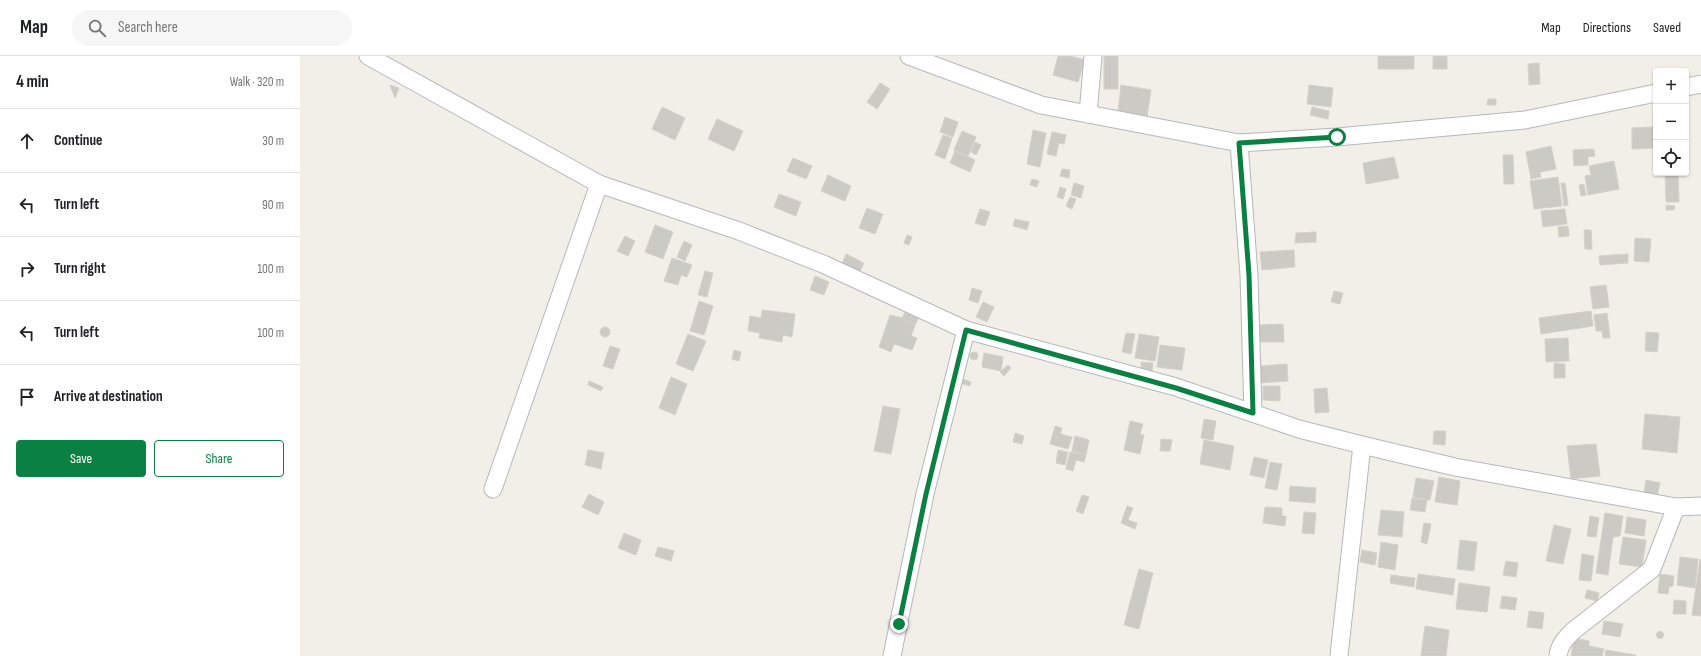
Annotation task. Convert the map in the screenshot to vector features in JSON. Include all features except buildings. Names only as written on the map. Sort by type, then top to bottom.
[{"type":"street","points":[[368,56],[599,184],[739,231],[823,264],[966,330],[1176,388],[1299,428],[1362,445],[1454,467],[1676,507],[1701,506]]},
{"type":"street","points":[[909,56],[1041,105],[1239,143],[1337,137],[1525,120],[1653,94]]},
{"type":"street","points":[[1088,114],[1093,56]]},
{"type":"street","points":[[1689,86],[1701,84]]},
{"type":"street","points":[[1239,143],[1249,275],[1253,413]]},
{"type":"street","points":[[493,489],[599,184]]},
{"type":"street","points":[[892,656],[926,494],[966,330]]},
{"type":"street","points":[[1340,656],[1362,445]]},
{"type":"street","points":[[1558,656],[1564,640],[1573,631],[1652,569],[1676,507]]},
{"type":"route","points":[[899,624],[926,494],[966,330],[1176,388],[1253,413],[1249,275],[1239,143],[1337,137]]}]
